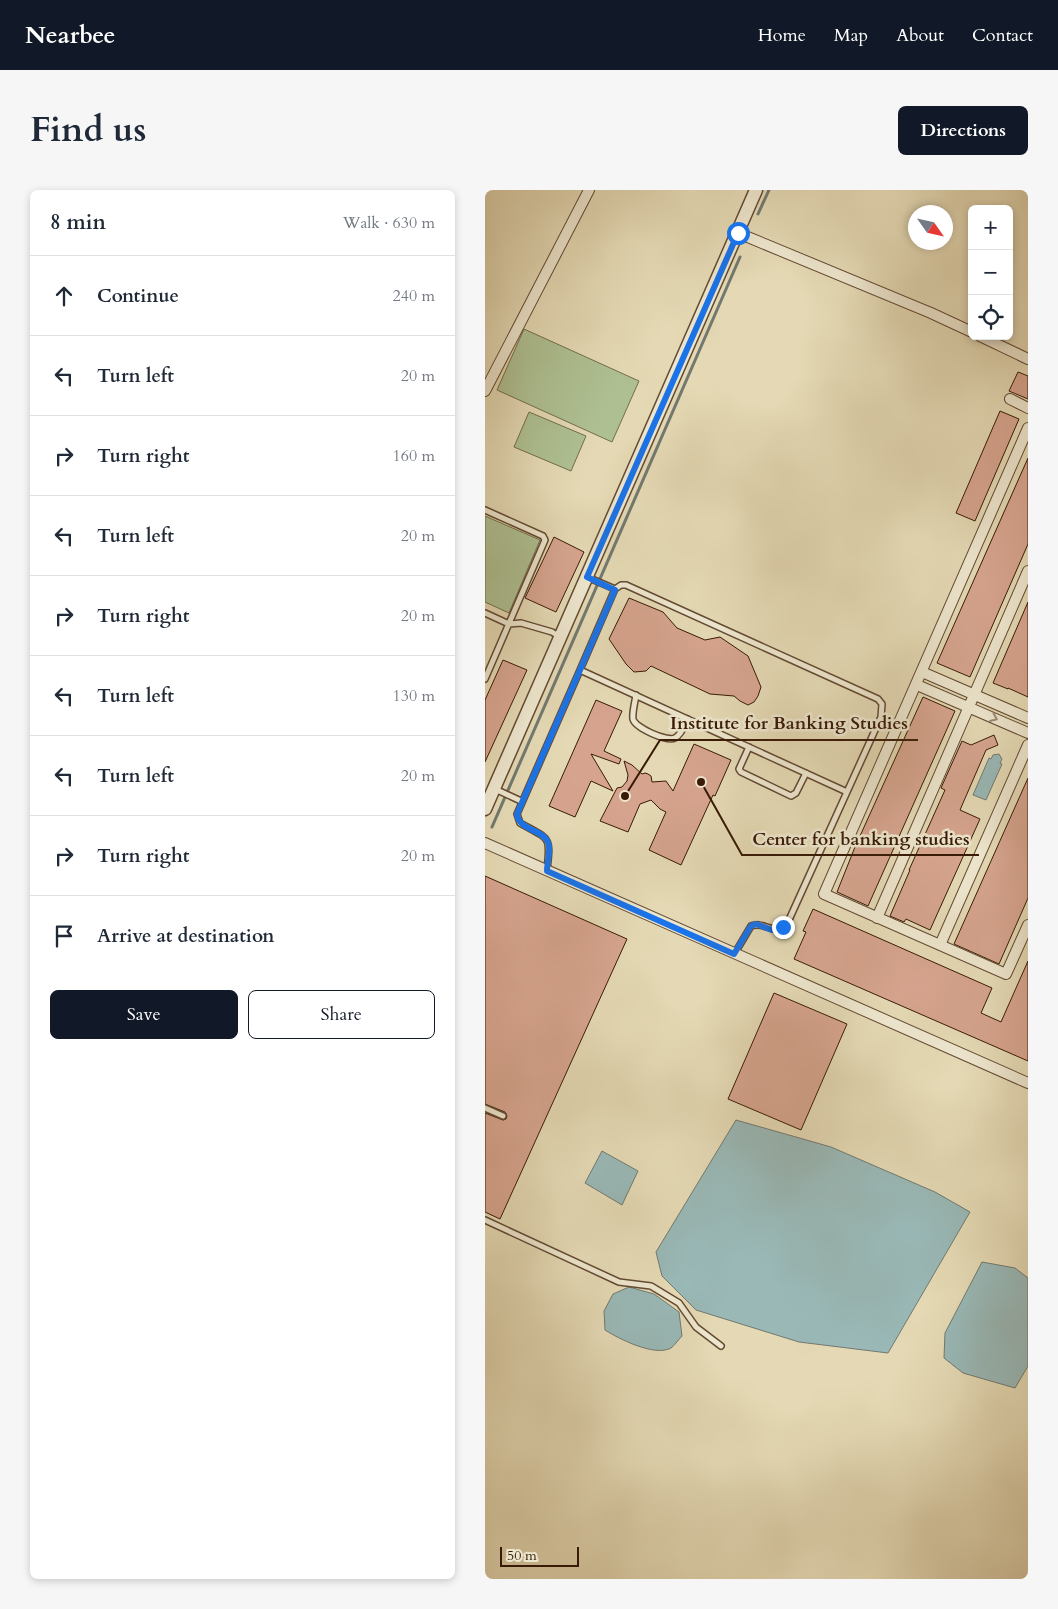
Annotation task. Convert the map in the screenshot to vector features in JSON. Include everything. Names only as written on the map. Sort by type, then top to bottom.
[{"type":"street","points":[[485,390],[589,190]]},
{"type":"street","points":[[485,809],[497,790],[560,637],[589,578],[756,190]]},
{"type":"street","points":[[738,233],[968,330]]},
{"type":"street","points":[[988,340],[1028,359]]},
{"type":"street","points":[[1010,399],[1028,408]]},
{"type":"street","points":[[1028,428],[824,894],[1006,974],[1028,926]]},
{"type":"street","points":[[877,918],[1028,571]]},
{"type":"street","points":[[922,672],[1028,718]]},
{"type":"street","points":[[917,684],[1028,733]]},
{"type":"street","points":[[940,945],[1028,745]]},
{"type":"street","points":[[485,844],[1028,1083]]},
{"type":"lane","points":[[485,510],[543,536],[545,540],[485,679]]},
{"type":"lane","points":[[589,578],[615,590]]},
{"type":"lane","points":[[547,871],[549,846],[545,837],[520,823],[517,814],[521,801],[615,590],[621,585],[626,586],[878,699],[882,704],[881,717],[788,922],[777,930],[756,924],[751,926],[734,954]]},
{"type":"lane","points":[[485,613],[509,624],[521,622],[552,632],[560,637]]},
{"type":"lane","points":[[580,670],[847,792]]},
{"type":"lane","points":[[636,695],[633,719],[636,724],[645,730],[667,740],[672,740],[678,737],[688,719]]},
{"type":"lane","points":[[749,747],[739,769],[741,772],[791,796],[797,794],[806,773]]},
{"type":"lane","points":[[497,790],[521,801]]},
{"type":"lane","points":[[485,1108],[503,1116]]},
{"type":"lane","points":[[485,1220],[619,1282],[651,1286],[679,1303],[696,1327],[721,1346]]},
{"type":"green space","points":[[524,329],[639,381],[612,442],[497,390]]},
{"type":"green space","points":[[529,412],[586,436],[571,471],[514,447]]},
{"type":"green space","points":[[485,516],[540,540],[509,613],[485,602]]},
{"type":"water","points":[[999,754],[1002,759],[1000,763],[1002,764],[986,800],[973,795],[989,758],[991,759],[993,755]]},
{"type":"water","points":[[736,1120],[831,1147],[935,1192],[970,1212],[888,1353],[799,1342],[696,1310],[662,1276],[656,1252]]},
{"type":"water","points":[[602,1151],[638,1171],[622,1205],[585,1183]]},
{"type":"water","points":[[982,1262],[1015,1268],[1028,1278],[1028,1366],[1015,1388],[963,1373],[944,1358],[945,1333]]},
{"type":"water","points":[[629,1287],[654,1294],[679,1312],[682,1336],[671,1348],[664,1350],[647,1349],[619,1338],[605,1330],[604,1311],[613,1294]]},
{"type":"building","points":[[1018,372],[1028,376],[1028,399],[1009,391]]},
{"type":"building","points":[[1000,411],[1019,419],[975,521],[956,513]]},
{"type":"building","points":[[1028,458],[1028,544],[970,677],[937,663]]},
{"type":"building","points":[[554,537],[584,552],[556,612],[525,598]]},
{"type":"building","points":[[629,598],[663,612],[677,628],[705,640],[720,637],[748,656],[761,687],[754,702],[748,705],[734,696],[710,694],[651,666],[646,671],[634,672],[626,664],[609,639]]},
{"type":"building","points":[[1028,602],[1028,697],[993,683]]},
{"type":"building","points":[[503,660],[527,670],[485,762],[485,700]]},
{"type":"building","points":[[923,697],[955,711],[868,906],[837,892],[855,847]]},
{"type":"building","points":[[596,700],[622,711],[604,751],[621,759],[619,764],[591,754],[613,791],[591,781],[575,817],[549,806]]},
{"type":"building","points":[[994,735],[998,745],[986,750],[960,810],[980,819],[930,930],[906,919],[904,922],[890,916],[945,790],[941,788],[962,741],[971,745]]},
{"type":"building","points":[[694,744],[731,760],[681,865],[649,850],[666,812],[651,800],[640,804],[628,832],[600,821],[617,788],[622,787],[627,781],[628,775],[624,761],[642,774],[645,773],[651,776],[652,782],[666,781],[673,791]]},
{"type":"building","points":[[1028,778],[1028,898],[999,964],[954,944]]},
{"type":"building","points":[[485,876],[627,939],[500,1219],[485,1212],[485,1113],[503,1120],[507,1116],[505,1112],[485,1104]]},
{"type":"building","points":[[813,909],[992,988],[981,1013],[1001,1022],[1028,961],[1028,1061],[794,959],[806,932],[803,931]]},
{"type":"building","points":[[774,993],[847,1024],[801,1130],[728,1099]]},
{"type":"waterway","points":[[758,214],[769,190]]},
{"type":"waterway","points":[[492,827],[740,257]]},
{"type":"place","name":"Center for banking studies","points":[[701,782]]},
{"type":"place","name":"Institute for Banking Studies","points":[[625,796]]},
{"type":"route","points":[[738,233],[587,577],[615,590],[521,801],[517,818],[520,823],[545,837],[549,846],[547,871],[734,954],[751,926],[756,924],[772,930],[783,927]]}]
